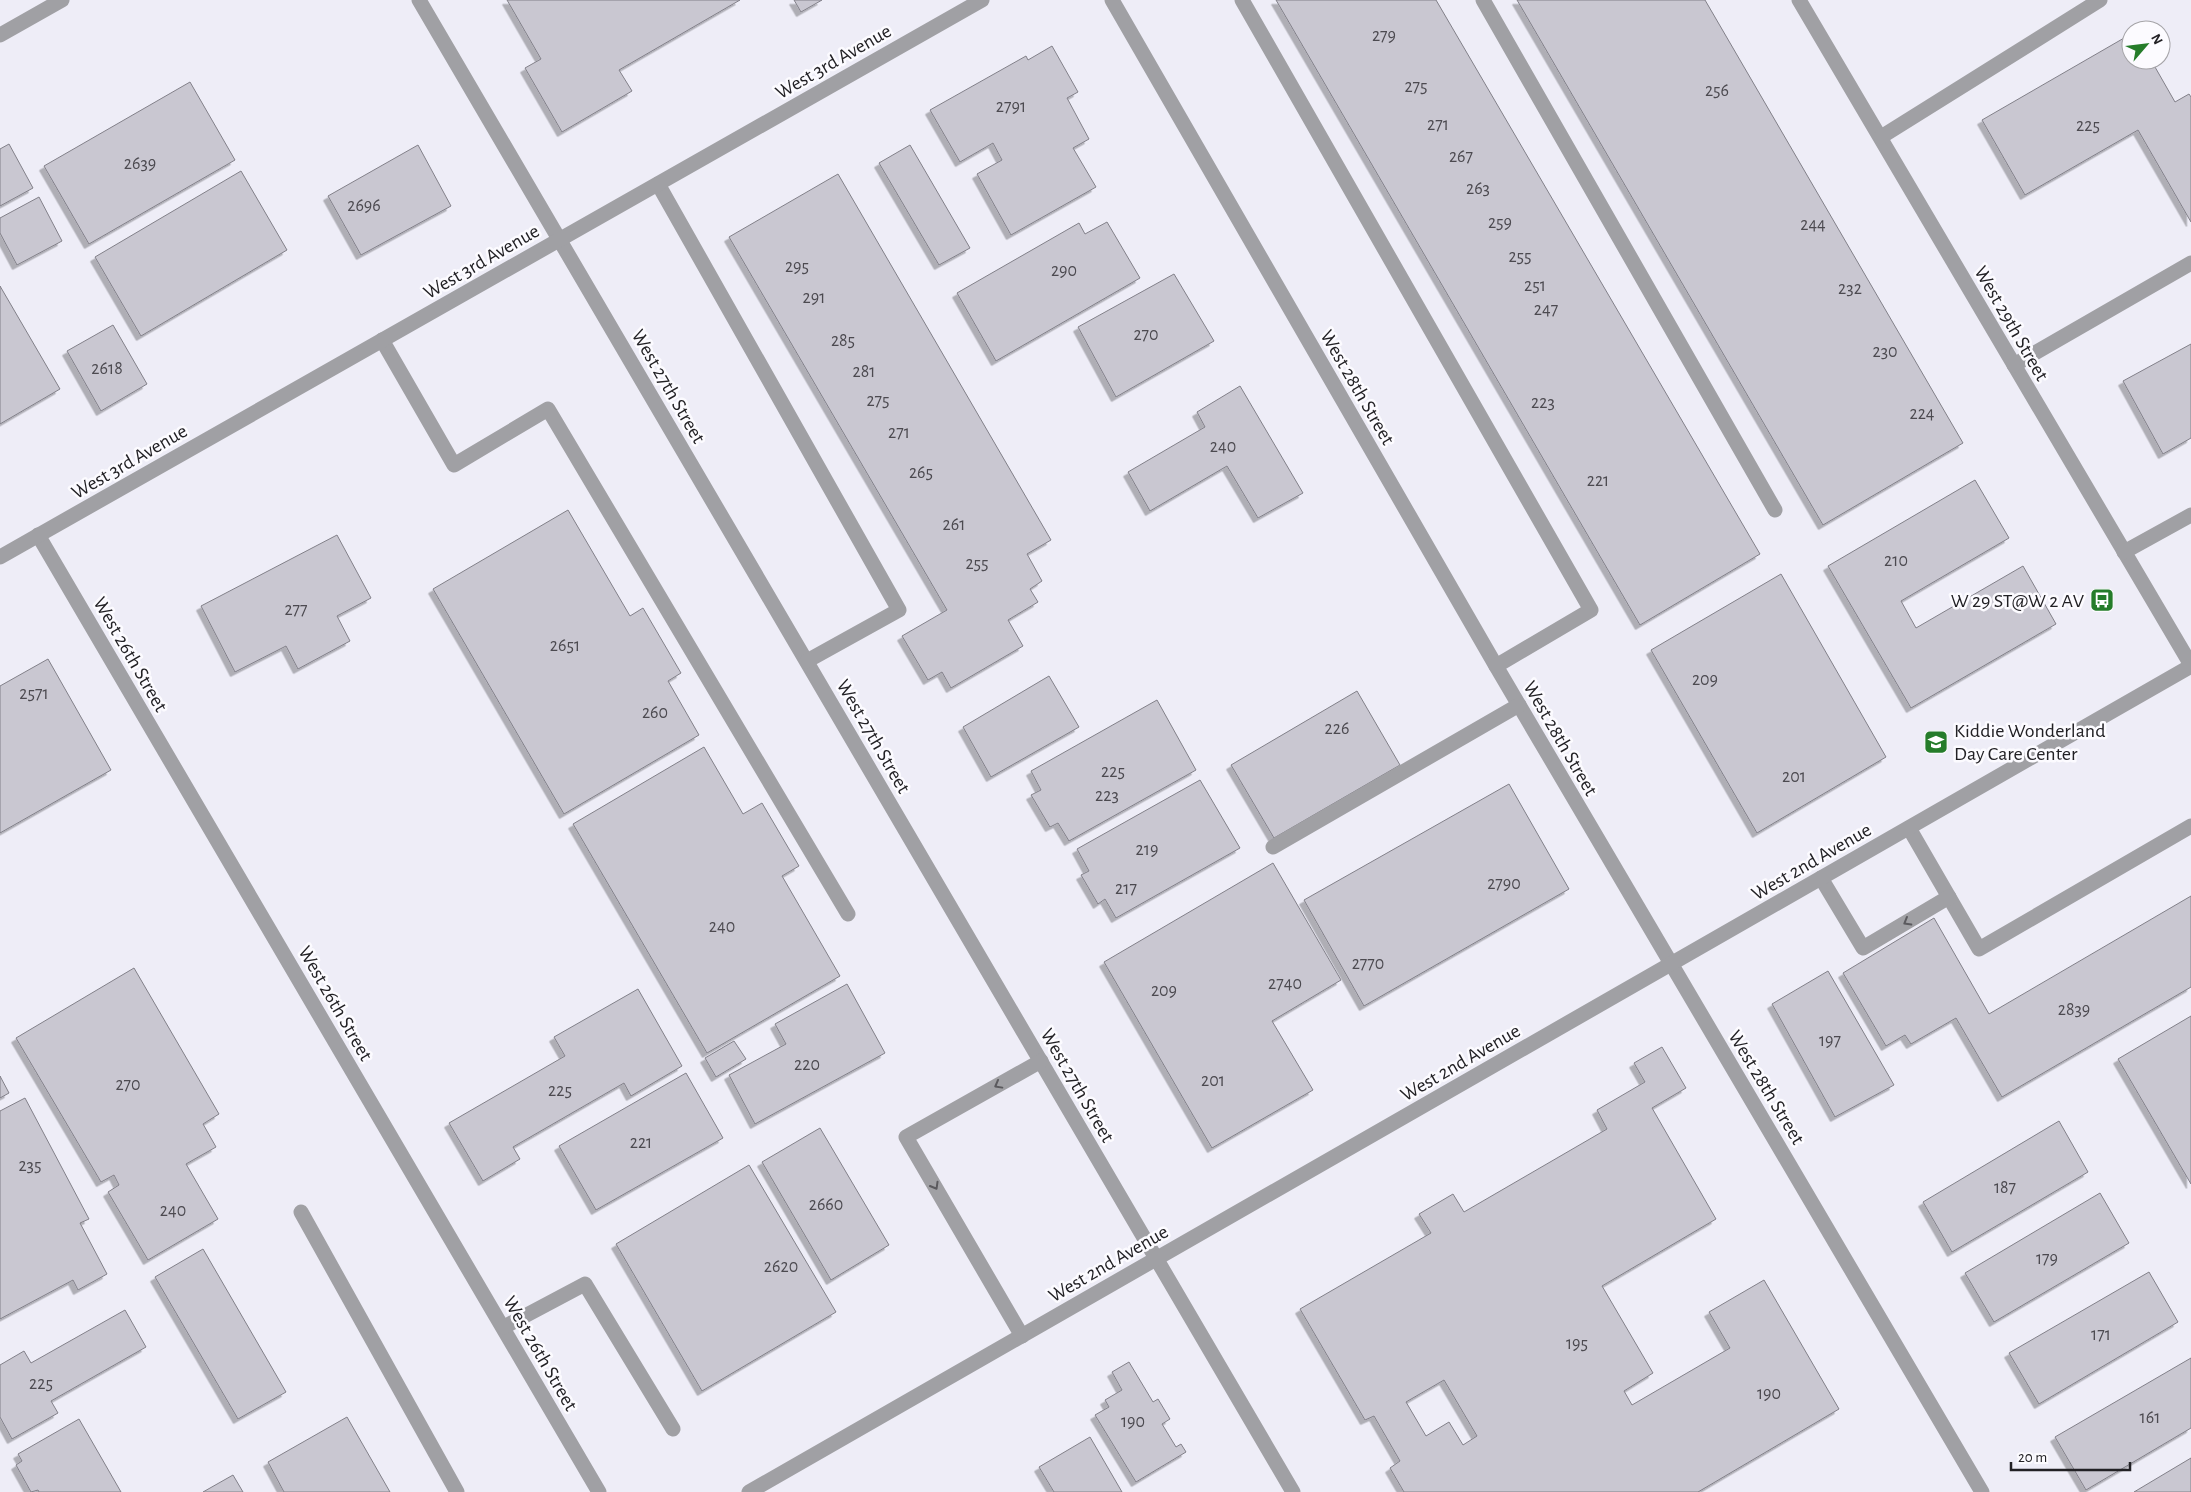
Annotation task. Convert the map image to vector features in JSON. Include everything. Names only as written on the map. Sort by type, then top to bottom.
[{"type":"street","points":[[0,35],[62,0]]},
{"type":"street","name":"West 27th Street","points":[[419,0],[1293,1492]]},
{"type":"street","name":"West 3rd Avenue","points":[[0,557],[982,0]]},
{"type":"street","name":"West 28th Street","points":[[1112,0],[1496,666],[1982,1492]]},
{"type":"street","points":[[1242,0],[1591,610],[1496,666]]},
{"type":"street","points":[[1483,0],[1775,510]]},
{"type":"street","name":"West 29th Street","points":[[1800,0],[2191,666]]},
{"type":"street","points":[[1880,137],[2100,0]]},
{"type":"street","points":[[658,184],[899,610],[807,661]]},
{"type":"street","points":[[2014,365],[2191,263]]},
{"type":"street","points":[[382,340],[454,465],[548,410],[848,914]]},
{"type":"street","points":[[2124,552],[2191,515]]},
{"type":"street","name":"West 26th Street","points":[[38,535],[599,1492]]},
{"type":"street","name":"West 2nd Avenue","points":[[749,1492],[2191,666]]},
{"type":"street","points":[[1273,847],[1519,704]]},
{"type":"street","points":[[1909,828],[1979,949],[2191,826]]},
{"type":"street","points":[[1821,878],[1863,948],[1949,897]]},
{"type":"street","points":[[1022,1336],[906,1137],[1041,1061]]},
{"type":"street","points":[[301,1212],[457,1492]]},
{"type":"street","points":[[504,1327],[585,1284],[673,1429]]},
{"type":"building","points":[[507,0],[740,0],[619,70],[632,91],[562,132],[525,68],[541,59]]},
{"type":"building","points":[[794,0],[822,0],[801,12]]},
{"type":"building","points":[[1276,0],[1436,0],[1760,554],[1640,625]]},
{"type":"building","points":[[1517,0],[1705,0],[1963,443],[1823,525]]},
{"type":"building","points":[[2121,40],[2121,70],[2157,70],[2175,102],[2189,94],[2191,97],[2191,222],[2138,130],[2025,195],[1982,120]]},
{"type":"building","points":[[1052,46],[1078,92],[1067,98],[1089,139],[1073,148],[1096,187],[1011,235],[977,174],[1002,160],[993,143],[960,162],[930,110],[1026,56],[1028,60]]},
{"type":"building","points":[[190,82],[235,160],[89,244],[44,166]]},
{"type":"building","points":[[9,144],[33,188],[0,206],[0,149]]},
{"type":"building","points":[[418,145],[451,206],[361,255],[328,196]]},
{"type":"building","points":[[910,145],[970,248],[939,265],[879,163]]},
{"type":"building","points":[[241,171],[287,250],[141,336],[95,257]]},
{"type":"building","points":[[838,174],[1051,540],[1027,554],[1042,581],[1030,589],[1038,602],[1008,620],[1023,646],[951,688],[942,672],[928,680],[902,636],[947,610],[729,237]]},
{"type":"building","points":[[39,197],[62,241],[17,265],[0,233],[0,218]]},
{"type":"building","points":[[1107,222],[1140,278],[996,361],[957,293],[1079,223],[1085,234]]},
{"type":"building","points":[[1174,274],[1214,341],[1116,397],[1078,327]]},
{"type":"building","points":[[0,286],[60,389],[0,424]]},
{"type":"building","points":[[113,325],[147,384],[101,411],[67,351]]},
{"type":"building","points":[[2191,344],[2191,438],[2163,454],[2123,381]]},
{"type":"building","points":[[1240,386],[1303,493],[1258,518],[1227,466],[1150,511],[1128,472],[1205,427],[1197,412]]},
{"type":"building","points":[[1975,480],[2009,538],[1901,601],[1916,628],[2023,566],[2056,624],[1911,708],[1828,566]]},
{"type":"building","points":[[568,510],[630,616],[643,608],[681,673],[668,681],[699,735],[564,814],[433,589]]},
{"type":"building","points":[[337,535],[371,598],[337,616],[350,641],[298,669],[286,646],[235,672],[201,606]]},
{"type":"building","points":[[1781,574],[1886,757],[1757,833],[1651,650]]},
{"type":"building","points":[[48,659],[111,770],[0,833],[0,686]]},
{"type":"building","points":[[1049,676],[1079,727],[991,777],[963,727]]},
{"type":"building","points":[[1357,691],[1400,765],[1274,838],[1231,765]]},
{"type":"building","points":[[1157,700],[1196,770],[1069,841],[1058,823],[1050,827],[1031,795],[1041,790],[1031,771]]},
{"type":"building","points":[[704,747],[743,814],[762,803],[799,866],[782,876],[840,976],[707,1053],[573,824]]},
{"type":"building","points":[[1200,780],[1240,848],[1116,918],[1105,899],[1098,904],[1081,875],[1089,871],[1077,849]]},
{"type":"building","points":[[1509,784],[1569,889],[1364,1006],[1304,900]]},
{"type":"building","points":[[1273,863],[1341,980],[1272,1021],[1313,1090],[1212,1148],[1104,962]]},
{"type":"building","points":[[2191,896],[2191,987],[2002,1097],[1956,1018],[1911,1044],[1905,1035],[1886,1046],[1843,973],[1934,918],[1989,1014]]},
{"type":"building","points":[[134,968],[219,1114],[203,1124],[216,1147],[186,1164],[218,1219],[148,1260],[108,1192],[119,1185],[114,1175],[101,1182],[16,1038]]},
{"type":"building","points":[[1828,971],[1894,1085],[1835,1117],[1772,1004]]},
{"type":"building","points":[[847,984],[885,1053],[755,1124],[729,1075],[786,1044],[775,1024]]},
{"type":"building","points":[[638,989],[682,1066],[631,1096],[624,1083],[513,1147],[520,1159],[483,1181],[449,1123],[565,1056],[554,1037]]},
{"type":"building","points":[[2191,1016],[2191,1184],[2118,1059]]},
{"type":"building","points":[[734,1041],[746,1059],[716,1077],[705,1058]]},
{"type":"building","points":[[1662,1047],[1686,1088],[1652,1108],[1716,1219],[1602,1286],[1653,1373],[1624,1391],[1632,1405],[1730,1348],[1709,1312],[1764,1280],[1839,1409],[1698,1492],[1404,1492],[1390,1468],[1400,1461],[1374,1416],[1365,1420],[1300,1309],[1431,1233],[1419,1214],[1453,1194],[1464,1212],[1607,1129],[1597,1110],[1645,1082],[1634,1063]],"holes":[[[1444,1380],[1477,1436],[1463,1445],[1449,1422],[1426,1436],[1406,1402]]]},
{"type":"building","points":[[686,1073],[723,1138],[596,1210],[559,1146]]},
{"type":"building","points":[[0,1076],[9,1093],[0,1098]]},
{"type":"building","points":[[25,1098],[89,1219],[80,1223],[107,1274],[78,1290],[73,1280],[0,1319],[0,1111]]},
{"type":"building","points":[[2059,1121],[2088,1172],[1952,1252],[1923,1202]]},
{"type":"building","points":[[820,1128],[889,1245],[831,1280],[762,1162]]},
{"type":"building","points":[[749,1165],[836,1312],[702,1391],[616,1244]]},
{"type":"building","points":[[2100,1193],[2129,1243],[1994,1322],[1965,1273]]},
{"type":"building","points":[[203,1249],[286,1392],[238,1419],[155,1277]]},
{"type":"building","points":[[2149,1272],[2178,1322],[2039,1404],[2009,1353]]},
{"type":"building","points":[[125,1310],[146,1347],[51,1401],[58,1413],[12,1439],[0,1417],[0,1365],[24,1351],[31,1363]]},
{"type":"building","points":[[2191,1358],[2191,1428],[2086,1490],[2055,1437]]},
{"type":"building","points":[[1129,1362],[1153,1402],[1158,1399],[1170,1419],[1162,1424],[1176,1447],[1181,1444],[1186,1452],[1136,1482],[1095,1415],[1109,1407],[1105,1400],[1122,1390],[1112,1372]]},
{"type":"building","points":[[347,1417],[390,1492],[284,1492],[268,1462]]},
{"type":"building","points":[[79,1419],[121,1492],[39,1492],[38,1490],[31,1492],[16,1465],[22,1461],[18,1454]]},
{"type":"building","points":[[1090,1437],[1122,1492],[1054,1492],[1039,1467]]},
{"type":"building","points":[[2191,1458],[2191,1492],[2134,1492]]},
{"type":"building","points":[[233,1475],[243,1492],[203,1492]]},
{"type":"place","name":"W 29 ST@W 2 AV","points":[[2102,600]]},
{"type":"place","name":"Kiddie Wonderland Day Care Center","points":[[1936,742]]}]
